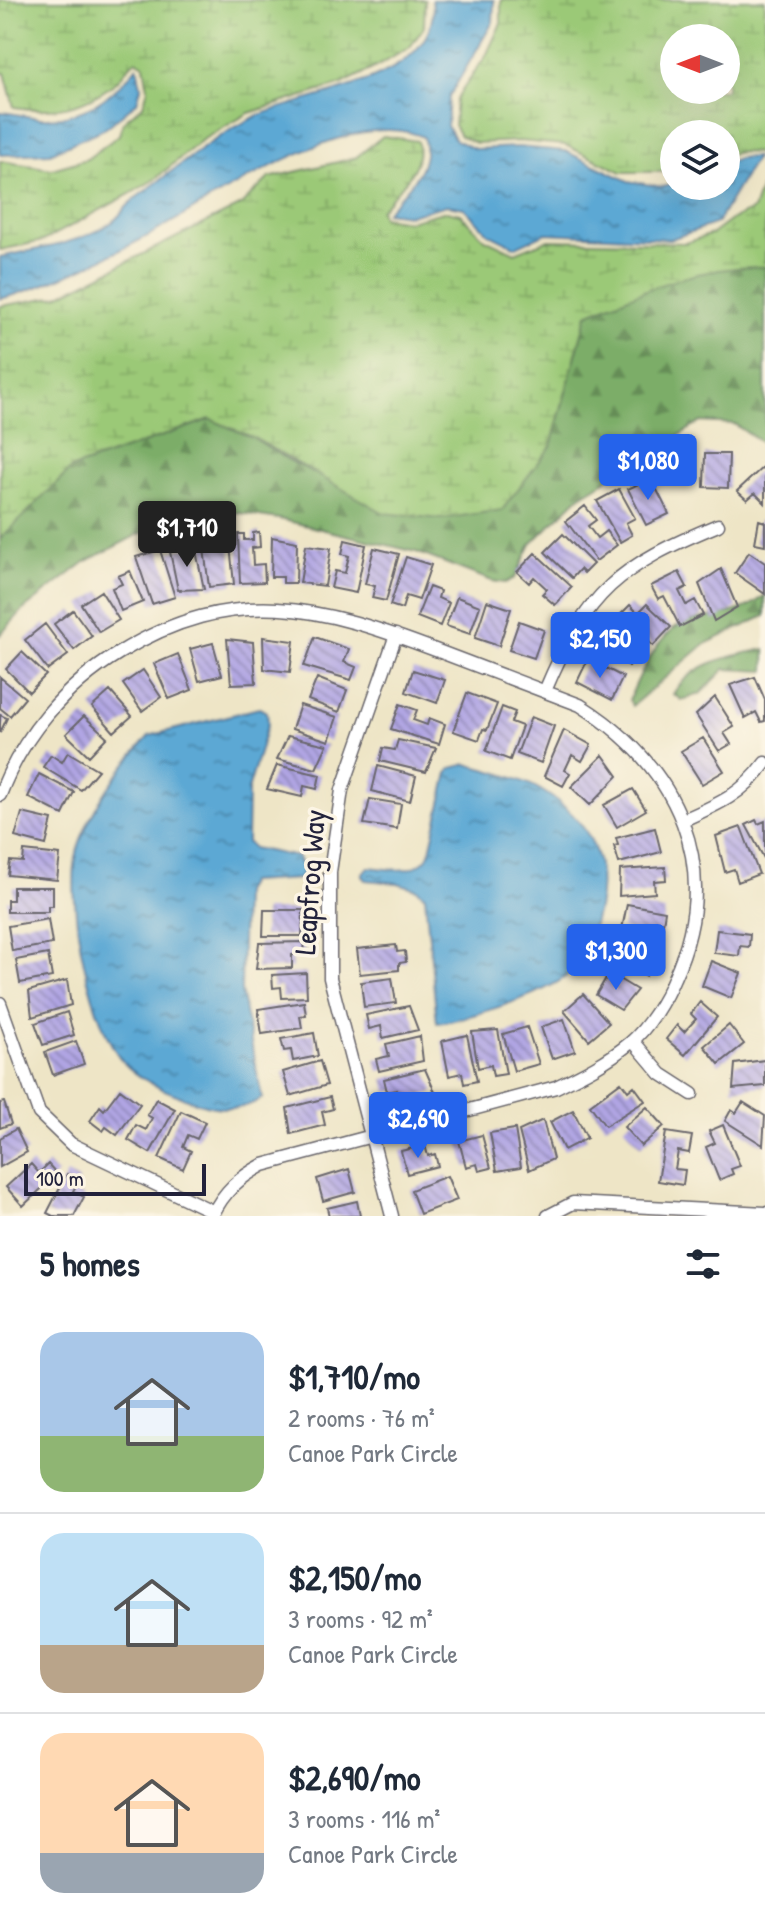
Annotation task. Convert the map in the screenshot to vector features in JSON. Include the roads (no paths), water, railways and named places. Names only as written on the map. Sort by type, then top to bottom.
[{"type":"street","points":[[545,691],[563,650],[599,595],[658,550],[718,525]]},
{"type":"street","points":[[0,795],[9,769],[36,728],[62,697],[97,666],[142,639],[184,621],[229,610],[305,609],[396,635],[545,691],[601,718],[644,755],[683,820],[695,892],[692,924],[683,960],[667,995],[633,1041],[595,1069],[556,1087],[263,1165],[244,1175],[226,1192],[213,1214],[71,1144],[53,1130],[39,1113],[0,1003]]},
{"type":"street","name":"Leapfrog Way","points":[[392,1216],[330,978],[330,872],[342,790],[396,635]]},
{"type":"street","points":[[683,820],[731,799],[750,784],[765,763]]},
{"type":"street","points":[[633,1041],[661,1074],[692,1094]]},
{"type":"street","points":[[548,1216],[573,1203],[765,1213]]},
{"type":"water","points":[[432,0],[494,0],[493,22],[449,97],[447,126],[455,140],[475,149],[518,147],[565,151],[628,181],[660,186],[660,200],[731,200],[717,223],[671,239],[546,233],[516,247],[488,233],[464,208],[447,205],[409,215],[386,212],[415,178],[421,168],[425,148],[423,137],[392,130],[357,134],[318,145],[239,183],[140,240],[89,265],[36,288],[0,299],[0,257],[57,245],[99,230],[115,220],[137,197],[238,126],[272,111],[382,74],[416,50],[428,33],[433,14]]},
{"type":"water","points":[[137,66],[141,87],[137,102],[106,128],[50,153],[0,155],[0,112],[45,118],[85,110],[119,86]]},
{"type":"water","points":[[756,157],[740,184],[740,158]]},
{"type":"water","points":[[259,708],[267,712],[268,723],[248,790],[247,842],[253,848],[298,857],[303,871],[299,879],[249,882],[243,892],[241,991],[262,1098],[248,1105],[223,1108],[199,1103],[154,1085],[129,1068],[115,1051],[92,997],[84,964],[78,930],[75,871],[83,833],[98,803],[149,736]]},
{"type":"water","points":[[467,764],[528,784],[566,808],[591,840],[597,857],[600,896],[583,953],[568,975],[506,1005],[437,1023],[425,896],[417,889],[398,883],[366,880],[362,874],[368,867],[402,870],[423,862],[429,855],[448,773],[451,768]]}]
